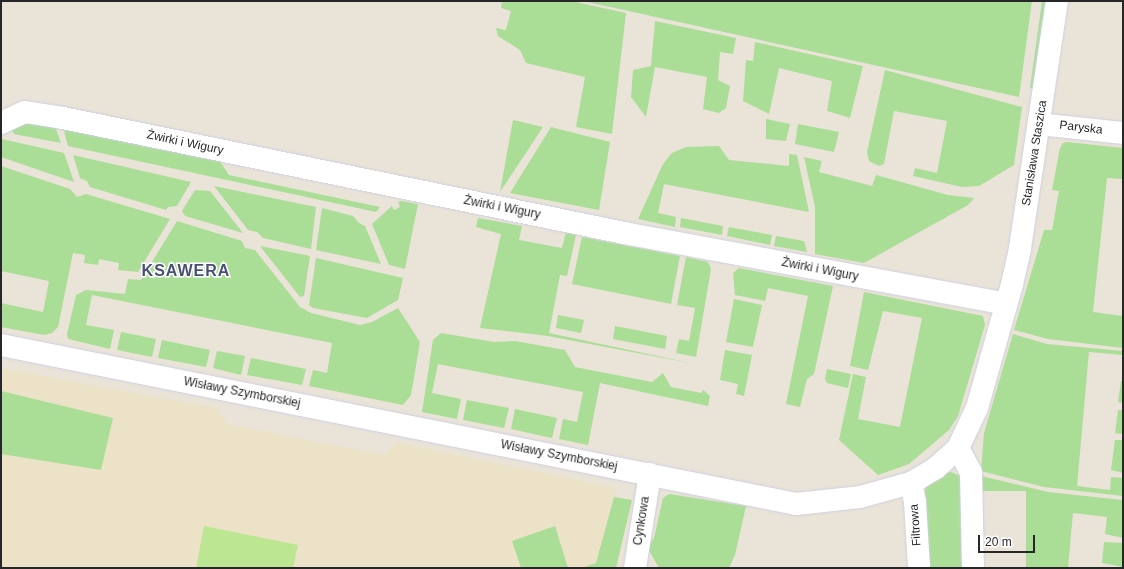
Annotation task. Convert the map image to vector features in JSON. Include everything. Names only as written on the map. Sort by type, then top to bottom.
[{"type":"street","name":"Stanisława Staszica","points":[[1006,304],[1020,248],[1056,1]]},
{"type":"street","name":"Żwirki i Wigury","points":[[1,123],[25,112],[55,117],[624,233],[1006,304]]},
{"type":"street","name":"Paryska","points":[[1039,124],[1123,133]]},
{"type":"street","name":"Wisławy Szymborskiej","points":[[1,345],[796,504],[860,497],[911,483],[936,468],[958,448],[976,408],[1006,304]]},
{"type":"street","points":[[958,448],[971,472],[973,568]]},
{"type":"street","name":"Cynkowa","points":[[635,568],[650,474]]},
{"type":"street","name":"Filtrowa","points":[[911,483],[915,502],[919,568]]},
{"type":"shaded area","points":[[1,368],[215,408],[228,424],[384,455],[397,442],[616,488],[596,564],[581,568],[1,568]]},
{"type":"green space","points":[[502,1],[571,1],[626,13],[612,134],[576,127],[585,77],[526,63],[520,50],[498,36],[496,28],[506,30],[511,11],[501,8]]},
{"type":"green space","points":[[583,1],[1032,1],[1019,97]]},
{"type":"green space","points":[[1042,1],[1047,1],[1035,88],[1030,88]]},
{"type":"green space","points":[[655,21],[736,38],[733,54],[720,52],[718,80],[730,86],[726,108],[719,113],[703,109],[707,77],[655,67],[646,117],[631,97],[633,70],[651,66]]},
{"type":"green space","points":[[755,42],[863,66],[850,118],[827,111],[832,81],[779,68],[769,114],[743,101],[746,60],[753,61]]},
{"type":"green space","points":[[885,70],[1022,107],[1014,165],[979,186],[962,187],[913,176],[915,168],[937,173],[947,121],[894,111],[884,164],[879,166],[869,161],[867,152]]},
{"type":"green space","points":[[766,119],[790,124],[786,141],[766,139]]},
{"type":"green space","points":[[513,120],[543,127],[500,192]]},
{"type":"green space","points":[[37,121],[54,124],[61,143],[14,134],[11,128]]},
{"type":"green space","points":[[798,124],[839,132],[834,152],[795,144]]},
{"type":"green space","points":[[63,127],[219,160],[229,175],[380,207],[376,212],[68,146]]},
{"type":"green space","points":[[551,127],[610,142],[599,210],[510,193]]},
{"type":"green space","points":[[2,139],[64,153],[74,182],[1,157]]},
{"type":"green space","points":[[1067,142],[1123,148],[1123,179],[1107,178],[1093,312],[1123,316],[1123,348],[1048,339],[1014,330],[1044,230],[1052,230],[1059,191],[1052,190],[1060,148],[1063,143]]},
{"type":"green space","points":[[719,146],[729,160],[789,166],[789,154],[797,155],[809,212],[664,184],[658,213],[676,217],[675,227],[638,219],[663,164],[672,153],[686,147]]},
{"type":"green space","points":[[73,155],[191,182],[177,206],[168,207],[166,210],[90,187],[87,181],[80,178]]},
{"type":"green space","points":[[804,157],[822,161],[819,172],[872,186],[876,175],[948,195],[974,198],[968,205],[864,263],[815,254],[815,207]]},
{"type":"green space","points":[[1,166],[70,189],[77,197],[86,194],[170,219],[138,272],[118,270],[119,263],[99,259],[98,265],[84,263],[85,255],[73,253],[58,327],[52,333],[44,335],[1,327],[1,303],[43,312],[49,281],[1,271]]},
{"type":"green space","points":[[214,186],[316,207],[311,249],[263,238],[257,232],[248,230]]},
{"type":"green space","points":[[195,190],[210,191],[243,233],[185,216],[182,211]]},
{"type":"green space","points":[[401,201],[418,204],[405,269],[389,265],[372,224],[392,206],[394,210],[400,207],[398,202]]},
{"type":"green space","points":[[322,208],[353,216],[359,223],[365,226],[381,264],[316,250]]},
{"type":"green space","points":[[478,218],[522,226],[519,240],[562,248],[566,232],[576,235],[567,276],[560,275],[549,333],[695,364],[548,336],[480,328],[501,234],[476,227]]},
{"type":"green space","points":[[681,218],[723,226],[722,235],[680,227]]},
{"type":"green space","points":[[177,221],[242,241],[245,248],[255,250],[300,307],[311,313],[360,325],[372,322],[398,308],[420,342],[411,395],[403,405],[309,386],[313,370],[327,373],[332,343],[92,295],[86,325],[114,330],[110,349],[68,339],[67,334],[76,295],[86,290],[125,294],[128,279],[141,280]]},
{"type":"green space","points":[[729,227],[772,235],[770,245],[727,236]]},
{"type":"green space","points":[[776,236],[804,241],[807,252],[774,246]]},
{"type":"green space","points":[[582,237],[680,256],[671,304],[572,284]]},
{"type":"green space","points":[[260,246],[310,256],[304,296],[300,297]]},
{"type":"green space","points":[[686,257],[708,262],[711,269],[696,357],[676,353],[679,339],[689,341],[695,308],[677,305]]},
{"type":"green space","points":[[316,258],[403,278],[398,300],[367,318],[313,308],[309,305]]},
{"type":"green space","points":[[739,268],[833,286],[814,374],[807,379],[800,407],[786,404],[808,296],[768,288],[765,301],[735,295],[733,273]]},
{"type":"green space","points":[[864,292],[983,316],[985,325],[958,416],[949,430],[909,464],[878,475],[839,440],[853,374],[866,377],[858,419],[900,427],[922,318],[883,311],[868,370],[850,366]]},
{"type":"green space","points":[[734,299],[762,305],[753,347],[726,342]]},
{"type":"green space","points":[[558,315],[584,320],[581,333],[556,328]]},
{"type":"green space","points":[[615,326],[667,336],[665,349],[613,339]]},
{"type":"green space","points":[[121,332],[156,339],[152,357],[117,350]]},
{"type":"green space","points":[[441,333],[494,342],[515,341],[565,350],[575,367],[652,382],[663,373],[671,387],[701,393],[703,390],[710,396],[708,406],[600,383],[588,445],[559,439],[563,419],[577,422],[583,392],[438,364],[432,393],[461,399],[457,419],[422,412],[433,340]]},
{"type":"green space","points":[[1013,334],[1047,344],[1123,351],[1123,355],[1089,352],[1077,486],[1110,490],[1111,477],[1123,478],[1123,496],[1044,487],[981,471],[984,433]]},
{"type":"green space","points":[[162,340],[210,350],[206,367],[158,358]]},
{"type":"green space","points":[[725,350],[752,355],[744,396],[736,394],[738,384],[720,380]]},
{"type":"green space","points":[[217,351],[245,356],[241,375],[213,368]]},
{"type":"green space","points":[[251,358],[306,369],[302,385],[247,375]]},
{"type":"green space","points":[[827,369],[851,374],[848,388],[827,383],[825,379]]},
{"type":"green space","points":[[1121,381],[1123,381],[1123,403],[1118,402]]},
{"type":"green space","points":[[1,391],[113,418],[101,470],[1,454]]},
{"type":"green space","points":[[467,400],[509,408],[504,428],[463,420]]},
{"type":"green space","points":[[515,409],[557,418],[552,438],[511,429]]},
{"type":"green space","points":[[1118,410],[1123,410],[1123,434],[1115,433]]},
{"type":"green space","points":[[1115,440],[1123,440],[1123,473],[1111,470]]},
{"type":"green space","points":[[951,472],[962,477],[967,568],[926,568],[922,501],[927,485],[940,474]]},
{"type":"green space","points":[[981,476],[1048,492],[1123,500],[1123,538],[1105,534],[1107,517],[1073,513],[1068,568],[1026,568],[1026,491],[982,491]]},
{"type":"green space","points":[[669,494],[746,506],[735,555],[729,568],[659,568],[647,547],[654,538],[663,498]]},
{"type":"green space","points":[[614,497],[632,500],[616,568],[581,568],[596,563]]},
{"type":"green space","points":[[204,526],[298,545],[293,568],[196,568]]},
{"type":"green space","points":[[555,526],[568,568],[521,568],[512,541]]},
{"type":"green space","points":[[1104,542],[1123,543],[1123,567],[1102,563]]},
{"type":"district","name":"KSAWERA","points":[[186,271]]}]
